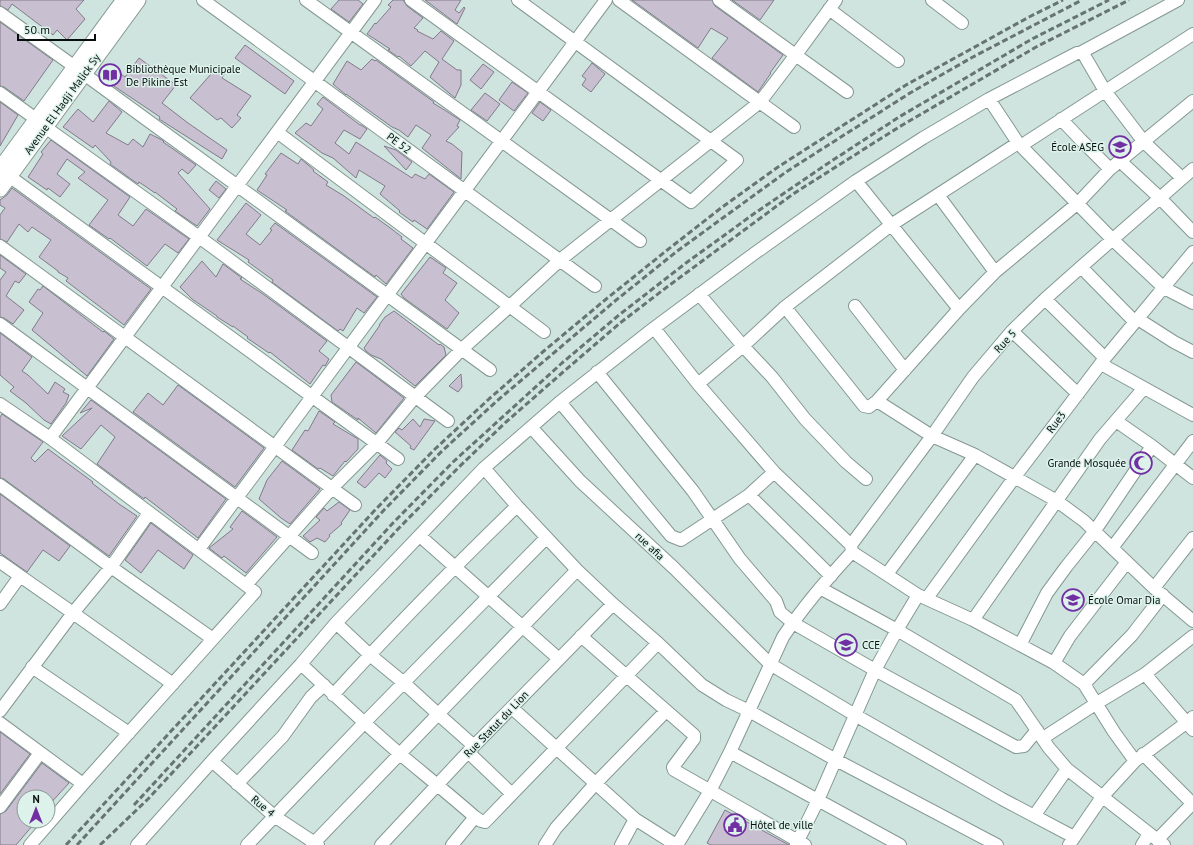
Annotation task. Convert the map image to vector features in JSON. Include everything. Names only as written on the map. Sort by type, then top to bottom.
[{"type":"street","name":"Avenue El Hadji Malick Sy","points":[[79,71],[124,0]]},
{"type":"street","name":"Avenue El Hadji Malick Sy","points":[[0,189],[2,170],[41,123],[79,71],[138,0]]},
{"type":"street","name":"PE 52","points":[[203,0],[595,286]]},
{"type":"street","points":[[306,0],[640,241]]},
{"type":"street","points":[[50,438],[375,0]]},
{"type":"street","points":[[411,0],[691,202],[737,160],[518,0]]},
{"type":"street","points":[[199,549],[606,0]]},
{"type":"street","points":[[619,0],[794,127]]},
{"type":"street","points":[[719,0],[847,92]]},
{"type":"street","points":[[932,0],[962,23]]},
{"type":"street","points":[[137,845],[336,624],[484,468],[560,402],[699,294],[856,181],[923,138],[989,99],[1077,53],[1080,53],[1178,0]]},
{"type":"street","points":[[246,585],[332,488],[376,444],[415,397],[462,349],[560,260],[760,102],[795,56],[832,3],[898,61]]},
{"type":"street","points":[[0,13],[490,370]]},
{"type":"street","points":[[698,384],[786,307],[891,225],[1061,119],[1193,34]]},
{"type":"street","points":[[1080,53],[1084,55],[1105,91],[1144,142],[1182,178]]},
{"type":"street","points":[[0,93],[199,236],[448,421]]},
{"type":"street","points":[[989,99],[1020,144],[1113,240],[1164,288],[1193,303]]},
{"type":"street","points":[[786,307],[864,406],[869,407],[877,401],[995,272],[1078,203],[1110,169],[1193,101]]},
{"type":"street","points":[[1061,119],[1110,169]]},
{"type":"street","points":[[277,132],[544,332]]},
{"type":"street","points":[[1120,161],[1160,198],[1193,232]]},
{"type":"street","name":"Rue 5","points":[[676,845],[710,791],[730,752],[783,638],[852,548],[973,377],[1012,331],[1045,299],[1193,168]]},
{"type":"street","points":[[2,170],[398,459]]},
{"type":"street","points":[[856,181],[959,310]]},
{"type":"street","points":[[938,195],[995,272]]},
{"type":"street","points":[[0,246],[355,505]]},
{"type":"street","name":"Rue3","points":[[800,844],[875,670],[897,630],[1103,361],[1192,254]]},
{"type":"street","points":[[1081,267],[1137,320],[1193,352]]},
{"type":"street","points":[[699,294],[743,346],[772,377],[805,418],[846,462],[866,479]]},
{"type":"street","points":[[1045,299],[1103,361],[1144,388],[1193,415]]},
{"type":"street","points":[[855,306],[905,370]]},
{"type":"street","points":[[0,324],[312,552]]},
{"type":"street","points":[[654,328],[698,384],[774,472],[852,548],[887,574],[922,597],[973,620],[1054,663],[1084,684],[1114,732],[1139,757],[1193,803],[1156,840],[1142,845]]},
{"type":"street","points":[[1012,331],[1078,394]]},
{"type":"street","points":[[597,372],[693,491],[740,559],[776,601],[780,612],[793,623],[875,670],[1016,747],[1024,746],[1040,734],[1097,703],[1145,674],[1193,636]]},
{"type":"street","points":[[973,620],[1100,439],[1144,388]]},
{"type":"street","points":[[877,401],[932,436],[975,455],[1057,501],[1084,521],[1094,532],[1193,621]]},
{"type":"street","points":[[560,402],[671,536],[681,540],[748,495],[774,472]]},
{"type":"street","points":[[0,405],[50,438],[255,592],[30,845]]},
{"type":"street","points":[[1116,421],[1152,446],[1193,478]]},
{"type":"street","name":"rue afia","points":[[531,427],[580,481],[674,568],[770,664],[855,715],[1034,816],[1071,841]]},
{"type":"street","points":[[1112,548],[1193,441]]},
{"type":"street","points":[[1020,645],[1047,592],[1094,532],[1152,446]]},
{"type":"street","points":[[887,574],[975,455]]},
{"type":"street","points":[[484,468],[546,538],[577,570],[702,685],[726,700],[749,711],[836,760],[997,845]]},
{"type":"street","points":[[0,485],[111,567],[213,639]]},
{"type":"street","points":[[748,495],[831,576]]},
{"type":"street","points":[[333,695],[455,567],[517,506]]},
{"type":"street","points":[[0,711],[73,613],[111,567],[149,513]]},
{"type":"street","points":[[420,536],[559,659]]},
{"type":"street","points":[[247,845],[365,722],[546,538]]},
{"type":"street","points":[[1084,684],[1132,635],[1193,538]]},
{"type":"street","points":[[0,562],[173,684]]},
{"type":"street","points":[[1054,663],[1070,636],[1127,562]]},
{"type":"street","points":[[315,844],[577,570]]},
{"type":"street","points":[[0,604],[20,576]]},
{"type":"street","points":[[820,588],[897,630],[1016,700],[1049,748],[1067,769],[1156,840]]},
{"type":"street","name":"Rue Statut du Lion","points":[[380,845],[437,784],[613,604]]},
{"type":"street","points":[[336,624],[438,714],[512,794]]},
{"type":"street","points":[[581,636],[694,735],[694,739],[673,768],[800,844]]},
{"type":"street","points":[[301,664],[333,695],[400,754],[475,817],[485,822],[658,643]]},
{"type":"street","points":[[32,667],[129,733]]},
{"type":"street","points":[[1071,841],[1102,797],[1139,757],[1191,723],[1145,674]]},
{"type":"street","points":[[237,784],[284,736],[311,698],[324,685]]},
{"type":"street","points":[[512,708],[635,819],[676,845]]},
{"type":"street","points":[[545,845],[556,828],[595,784],[666,711]]},
{"type":"street","points":[[0,723],[83,784]]},
{"type":"street","points":[[730,752],[900,845]]},
{"type":"street","points":[[0,807],[40,753]]},
{"type":"street","name":"Rue 4","points":[[212,761],[274,816],[315,844]]},
{"type":"street","points":[[1034,816],[1067,769]]},
{"type":"street","points":[[452,845],[475,817]]},
{"type":"street","points":[[621,845],[635,819]]},
{"type":"building","points":[[0,0],[84,0],[76,9],[85,19],[67,40],[57,30],[53,35],[12,4],[8,10],[0,6]]},
{"type":"building","points":[[339,0],[358,0],[363,4],[349,22],[331,9]]},
{"type":"building","points":[[393,0],[403,0],[407,6],[423,18],[414,28],[418,30],[417,31],[433,39],[441,31],[454,41],[442,59],[457,70],[461,70],[461,85],[455,98],[430,77],[439,62],[425,51],[411,66],[399,56],[398,57],[388,50],[390,49],[367,34],[375,23],[376,24],[391,7],[388,5]]},
{"type":"building","points":[[425,0],[461,0],[455,10],[459,13],[464,7],[465,8],[457,24]]},
{"type":"building","points":[[632,0],[712,0],[715,6],[783,55],[758,92],[712,58],[728,38],[711,28],[698,48]]},
{"type":"building","points":[[732,0],[774,0],[760,20]]},
{"type":"building","points":[[0,22],[53,60],[24,101],[4,87],[0,86]]},
{"type":"building","points":[[245,45],[294,81],[285,94],[235,58]]},
{"type":"building","points":[[139,58],[176,85],[162,103],[227,150],[222,159],[159,119],[160,117],[105,80],[105,77],[111,67],[125,77]]},
{"type":"building","points":[[372,59],[375,61],[376,60],[434,102],[433,103],[460,120],[457,126],[459,127],[446,141],[462,152],[461,179],[422,148],[431,135],[416,125],[408,137],[346,95],[333,84],[347,61],[361,70]]},
{"type":"building","points":[[592,63],[605,74],[591,92],[582,85],[586,79],[582,76]]},
{"type":"building","points":[[483,64],[494,72],[481,89],[470,80]]},
{"type":"building","points":[[218,66],[226,71],[222,78],[251,96],[237,115],[241,118],[232,128],[221,118],[217,120],[190,98]]},
{"type":"building","points":[[512,82],[528,93],[514,111],[499,100]]},
{"type":"building","points":[[485,93],[500,104],[487,121],[471,110]]},
{"type":"building","points":[[323,97],[367,129],[360,139],[344,130],[335,143],[349,154],[356,142],[412,178],[415,174],[425,179],[429,174],[454,192],[427,229],[414,220],[413,222],[399,212],[400,211],[380,194],[385,186],[359,170],[356,178],[333,158],[322,153],[295,133],[306,123],[311,126],[323,109],[317,104]]},
{"type":"building","points":[[109,101],[122,112],[106,133],[128,145],[133,139],[143,147],[150,134],[164,141],[163,142],[196,165],[188,174],[182,169],[178,173],[210,209],[197,226],[175,211],[177,209],[155,192],[139,182],[138,184],[110,164],[111,162],[95,145],[93,148],[63,127],[78,109],[93,122]]},
{"type":"building","points":[[0,102],[18,115],[0,146]]},
{"type":"building","points":[[540,102],[551,110],[543,121],[532,113]]},
{"type":"building","points":[[51,140],[130,197],[118,215],[133,226],[146,209],[189,239],[178,253],[165,244],[147,266],[110,238],[109,239],[89,225],[108,200],[78,178],[85,172],[67,159],[57,174],[70,184],[60,197],[48,188],[47,190],[28,177],[43,154],[41,152]]},
{"type":"building","points":[[384,146],[396,150],[412,162],[406,170]]},
{"type":"building","points":[[281,153],[298,164],[301,159],[314,170],[313,171],[328,182],[326,185],[389,227],[413,248],[386,284],[376,275],[375,277],[285,211],[287,210],[257,190],[267,175],[265,174]]},
{"type":"building","points":[[216,181],[226,189],[219,198],[209,190]]},
{"type":"building","points":[[12,188],[151,289],[124,325],[66,281],[68,278],[39,257],[51,240],[32,227],[28,232],[19,224],[7,242],[0,239],[0,215],[5,208],[0,205],[0,200],[7,195]]},
{"type":"building","points":[[246,203],[261,215],[246,234],[260,245],[272,230],[270,229],[275,223],[377,297],[364,313],[357,308],[343,331],[340,329],[338,331],[272,282],[273,280],[248,262],[249,260],[217,240]]},
{"type":"building","points":[[0,255],[26,274],[19,283],[15,281],[6,296],[24,310],[13,324],[0,317],[0,280],[6,272],[0,268]]},
{"type":"building","points":[[430,257],[446,268],[443,273],[457,283],[445,300],[459,313],[447,329],[404,298],[401,294]]},
{"type":"building","points":[[202,261],[216,277],[223,264],[242,278],[240,279],[327,341],[319,351],[329,359],[310,384],[270,352],[269,353],[247,338],[248,337],[233,326],[217,317],[192,299],[180,287]]},
{"type":"building","points":[[43,286],[114,339],[87,376],[32,330],[43,313],[29,302],[38,289],[40,290]]},
{"type":"building","points":[[394,311],[439,345],[440,344],[444,347],[446,355],[415,386],[381,359],[371,355],[364,348],[385,317]]},
{"type":"building","points":[[0,333],[32,357],[22,371],[48,394],[55,382],[65,389],[63,392],[69,395],[66,403],[51,424],[44,420],[26,403],[10,391],[14,387],[0,375]]},
{"type":"building","points":[[356,362],[404,398],[376,433],[358,418],[358,420],[332,402],[331,395]]},
{"type":"building","points":[[461,374],[462,387],[458,392],[449,386]]},
{"type":"building","points":[[178,385],[264,448],[235,487],[133,412],[148,393],[163,405]]},
{"type":"building","points":[[91,400],[226,499],[198,538],[145,497],[144,499],[97,464],[115,437],[101,425],[81,449],[62,436],[92,408],[80,413]]},
{"type":"building","points":[[319,411],[335,422],[333,424],[358,439],[358,449],[346,462],[345,461],[333,476],[320,468],[318,469],[292,450],[305,430],[308,431]]},
{"type":"building","points":[[2,414],[43,442],[31,458],[35,462],[48,449],[93,482],[92,483],[119,504],[137,516],[109,556],[4,479],[0,478],[0,417]]},
{"type":"building","points":[[413,419],[420,427],[424,419],[435,421],[414,450],[410,448],[411,446],[395,432],[399,428],[402,430]]},
{"type":"building","points":[[380,455],[387,461],[386,463],[392,469],[385,478],[379,473],[365,488],[357,482]]},
{"type":"building","points":[[282,461],[320,489],[290,524],[259,499],[267,480]]},
{"type":"building","points":[[0,494],[70,546],[59,561],[43,550],[27,572],[0,553]]},
{"type":"building","points":[[339,502],[350,510],[341,523],[342,524],[329,535],[330,536],[325,542],[317,538],[310,542],[303,536],[320,520],[316,517],[324,508],[327,511]]},
{"type":"building","points":[[242,511],[277,537],[246,573],[224,556],[222,558],[209,548],[233,529],[230,527]]},
{"type":"building","points":[[151,523],[193,555],[184,569],[158,550],[141,573],[125,560]]},
{"type":"building","points":[[0,732],[30,754],[0,794]]},
{"type":"building","points":[[42,763],[69,783],[56,797],[56,789],[22,789]]},
{"type":"building","points":[[16,798],[16,829],[30,829],[16,845],[0,845],[0,814],[6,811]]},
{"type":"building","name":"Hôtel de ville","points":[[725,810],[789,845],[711,845],[707,843]]},
{"type":"railway","points":[[66,845],[376,509],[435,449],[545,350],[666,251],[721,208],[778,167],[906,85],[1029,17],[1063,0]]},
{"type":"railway","points":[[77,845],[384,510],[442,451],[498,400],[615,301],[676,252],[786,172],[910,93],[971,58],[1082,0]]},
{"type":"railway","points":[[134,805],[393,523],[453,462],[562,363],[619,315],[686,263],[755,213],[899,117],[1032,39],[1109,0]]},
{"type":"railway","points":[[100,845],[148,799],[399,528],[459,467],[506,422],[620,323],[793,194],[899,127],[1036,47],[1129,0]]},
{"type":"place","name":"Bibliothèque Municipale De Pikine Est","points":[[110,75]]},
{"type":"place","name":"École ASEG","points":[[1120,147]]},
{"type":"place","name":"Grande Mosquée","points":[[1141,463]]},
{"type":"place","name":"École Omar Dia","points":[[1073,600]]},
{"type":"place","name":"CCE","points":[[846,645]]},
{"type":"place","name":"Hôtel de ville","points":[[735,825]]}]
